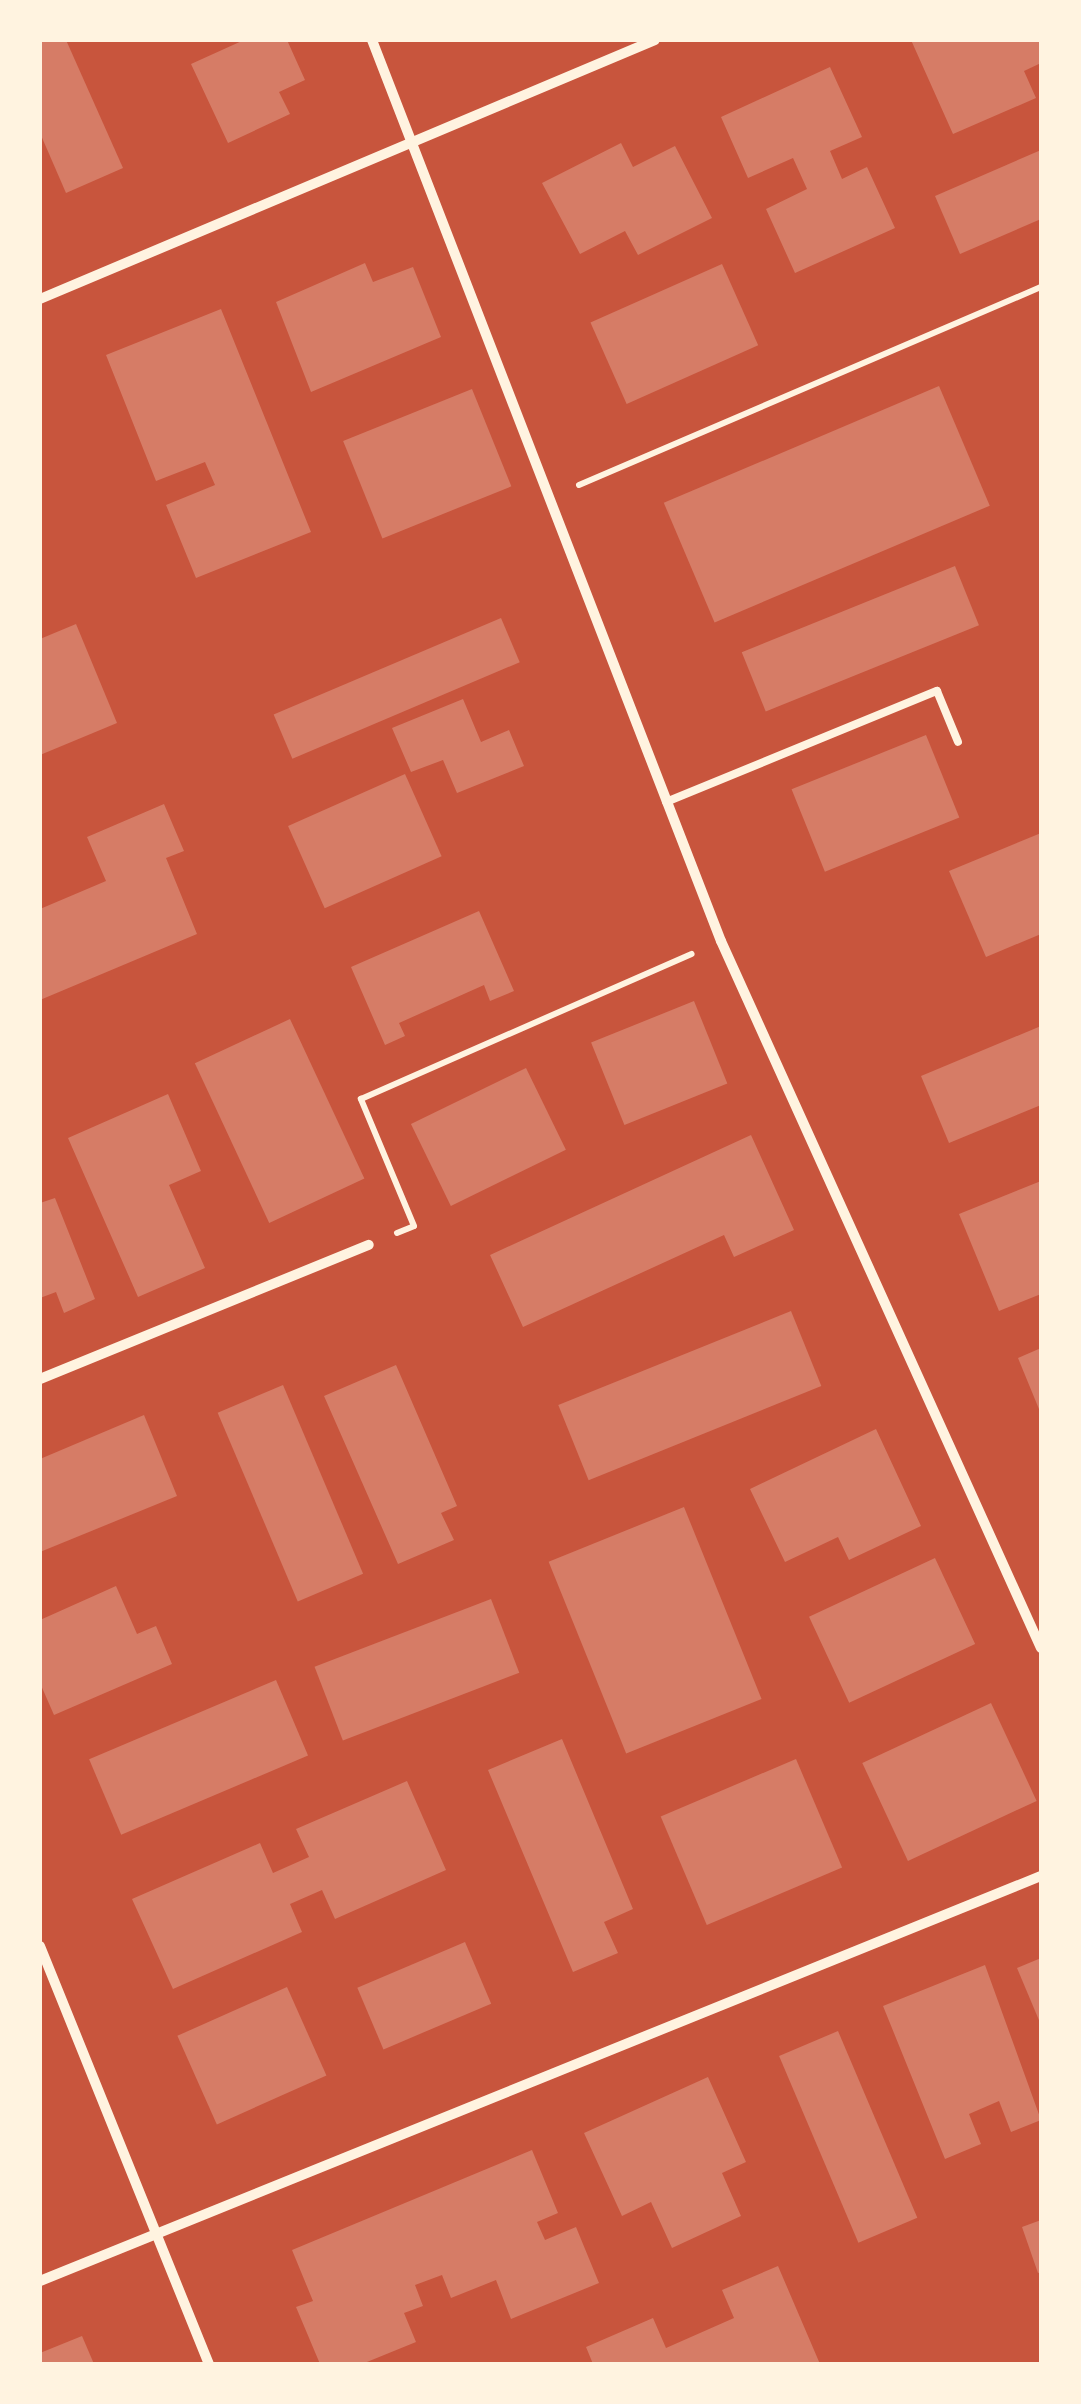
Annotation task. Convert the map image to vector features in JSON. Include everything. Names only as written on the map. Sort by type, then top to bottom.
[{"type":"street","points":[[372,40],[721,941],[1041,1648]]},
{"type":"street","points":[[40,299],[654,40]]},
{"type":"street","points":[[40,1379],[369,1245]]},
{"type":"street","points":[[40,2281],[1041,1876]]},
{"type":"street","points":[[40,1946],[209,2364]]},
{"type":"lane","points":[[666,802],[937,691],[958,742]]},
{"type":"path","points":[[550,497],[1041,287]]},
{"type":"path","points":[[369,1245],[414,1226],[361,1099],[721,941]]},
{"type":"building","points":[[40,40],[66,40],[123,168],[66,193],[40,133]]},
{"type":"building","points":[[244,40],[287,40],[305,80],[279,92],[290,114],[228,143],[191,64]]},
{"type":"building","points":[[911,40],[1041,40],[1041,63],[1024,71],[1036,98],[953,134]]},
{"type":"building","points":[[830,67],[862,137],[830,151],[842,179],[867,167],[895,228],[795,273],[766,209],[807,189],[793,158],[748,178],[721,117]]},
{"type":"building","points":[[621,143],[633,167],[675,146],[712,218],[638,255],[625,231],[580,254],[542,183]]},
{"type":"building","points":[[1041,150],[1041,219],[960,254],[935,196]]},
{"type":"building","points":[[365,263],[373,282],[413,267],[441,337],[311,392],[276,302]]},
{"type":"building","points":[[722,264],[758,345],[627,404],[590,323]]},
{"type":"building","points":[[221,309],[311,532],[196,578],[166,505],[215,485],[205,462],[156,481],[106,355]]},
{"type":"building","points":[[939,386],[990,506],[715,622],[664,503]]},
{"type":"building","points":[[472,389],[511,486],[382,538],[343,441]]},
{"type":"building","points":[[955,566],[979,625],[766,711],[742,652]]},
{"type":"building","points":[[501,618],[520,662],[292,759],[274,715]]},
{"type":"building","points":[[76,624],[117,723],[40,755],[40,639]]},
{"type":"building","points":[[463,699],[481,742],[509,730],[524,766],[457,793],[443,760],[411,772],[392,728]]},
{"type":"building","points":[[926,735],[959,818],[825,872],[792,789]]},
{"type":"building","points":[[405,774],[442,856],[325,908],[288,826]]},
{"type":"building","points":[[164,804],[184,851],[166,858],[197,934],[40,1000],[40,909],[106,881],[87,837]]},
{"type":"building","points":[[1041,833],[1041,934],[986,957],[949,871]]},
{"type":"building","points":[[479,911],[514,991],[490,1001],[484,985],[399,1023],[405,1036],[385,1045],[351,967]]},
{"type":"building","points":[[694,1001],[727,1084],[624,1125],[591,1043]]},
{"type":"building","points":[[290,1019],[364,1179],[269,1223],[195,1063]]},
{"type":"building","points":[[1041,1026],[1041,1105],[949,1143],[921,1076]]},
{"type":"building","points":[[526,1068],[566,1150],[451,1206],[411,1124]]},
{"type":"building","points":[[168,1094],[201,1171],[169,1185],[205,1268],[138,1297],[68,1138]]},
{"type":"building","points":[[751,1135],[794,1230],[734,1257],[724,1235],[523,1327],[490,1255]]},
{"type":"building","points":[[1041,1181],[1041,1294],[999,1311],[959,1214]]},
{"type":"building","points":[[55,1198],[95,1299],[64,1313],[56,1292],[40,1298],[40,1203]]},
{"type":"building","points":[[791,1311],[821,1386],[589,1480],[558,1405]]},
{"type":"building","points":[[1041,1348],[1041,1414],[1018,1358]]},
{"type":"building","points":[[396,1365],[457,1506],[441,1513],[454,1540],[398,1564],[324,1396]]},
{"type":"building","points":[[283,1385],[363,1574],[298,1601],[218,1413]]},
{"type":"building","points":[[144,1415],[177,1496],[40,1552],[40,1459]]},
{"type":"building","points":[[876,1429],[921,1526],[849,1560],[838,1537],[785,1562],[750,1489]]},
{"type":"building","points":[[684,1507],[762,1699],[626,1754],[549,1562]]},
{"type":"building","points":[[935,1558],[975,1644],[849,1703],[809,1617]]},
{"type":"building","points":[[116,1586],[137,1634],[156,1626],[172,1664],[54,1715],[40,1683],[40,1620]]},
{"type":"building","points":[[491,1599],[519,1673],[343,1740],[315,1667]]},
{"type":"building","points":[[276,1680],[308,1755],[121,1835],[89,1759]]},
{"type":"building","points":[[991,1703],[1037,1801],[908,1861],[862,1763]]},
{"type":"building","points":[[562,1739],[633,1909],[604,1922],[618,1953],[573,1972],[488,1770]]},
{"type":"building","points":[[796,1759],[842,1868],[707,1925],[661,1816]]},
{"type":"building","points":[[407,1781],[446,1870],[335,1919],[322,1890],[290,1904],[302,1932],[173,1989],[132,1899],[260,1843],[273,1873],[309,1857],[296,1829]]},
{"type":"building","points":[[465,1942],[491,2004],[383,2049],[357,1988]]},
{"type":"building","points":[[1041,1958],[1041,2025],[1017,1968]]},
{"type":"building","points":[[985,1965],[1041,2120],[1011,2132],[999,2101],[969,2114],[981,2144],[945,2159],[883,2006]]},
{"type":"building","points":[[287,1987],[326,2076],[217,2124],[177,2036]]},
{"type":"building","points":[[838,2031],[917,2218],[858,2243],[779,2056]]},
{"type":"building","points":[[708,2077],[746,2162],[722,2173],[741,2216],[672,2248],[651,2202],[622,2216],[584,2133]]},
{"type":"building","points":[[532,2150],[558,2213],[537,2222],[545,2240],[576,2227],[599,2283],[511,2319],[496,2280],[451,2298],[442,2275],[415,2285],[423,2306],[404,2313],[416,2342],[362,2364],[320,2364],[296,2307],[313,2301],[292,2250]]},
{"type":"building","points":[[1041,2220],[1041,2272],[1038,2273],[1022,2227]]},
{"type":"building","points":[[778,2266],[820,2364],[593,2364],[586,2347],[653,2318],[666,2348],[734,2318],[722,2290]]},
{"type":"building","points":[[82,2336],[94,2364],[40,2364],[40,2353]]}]
